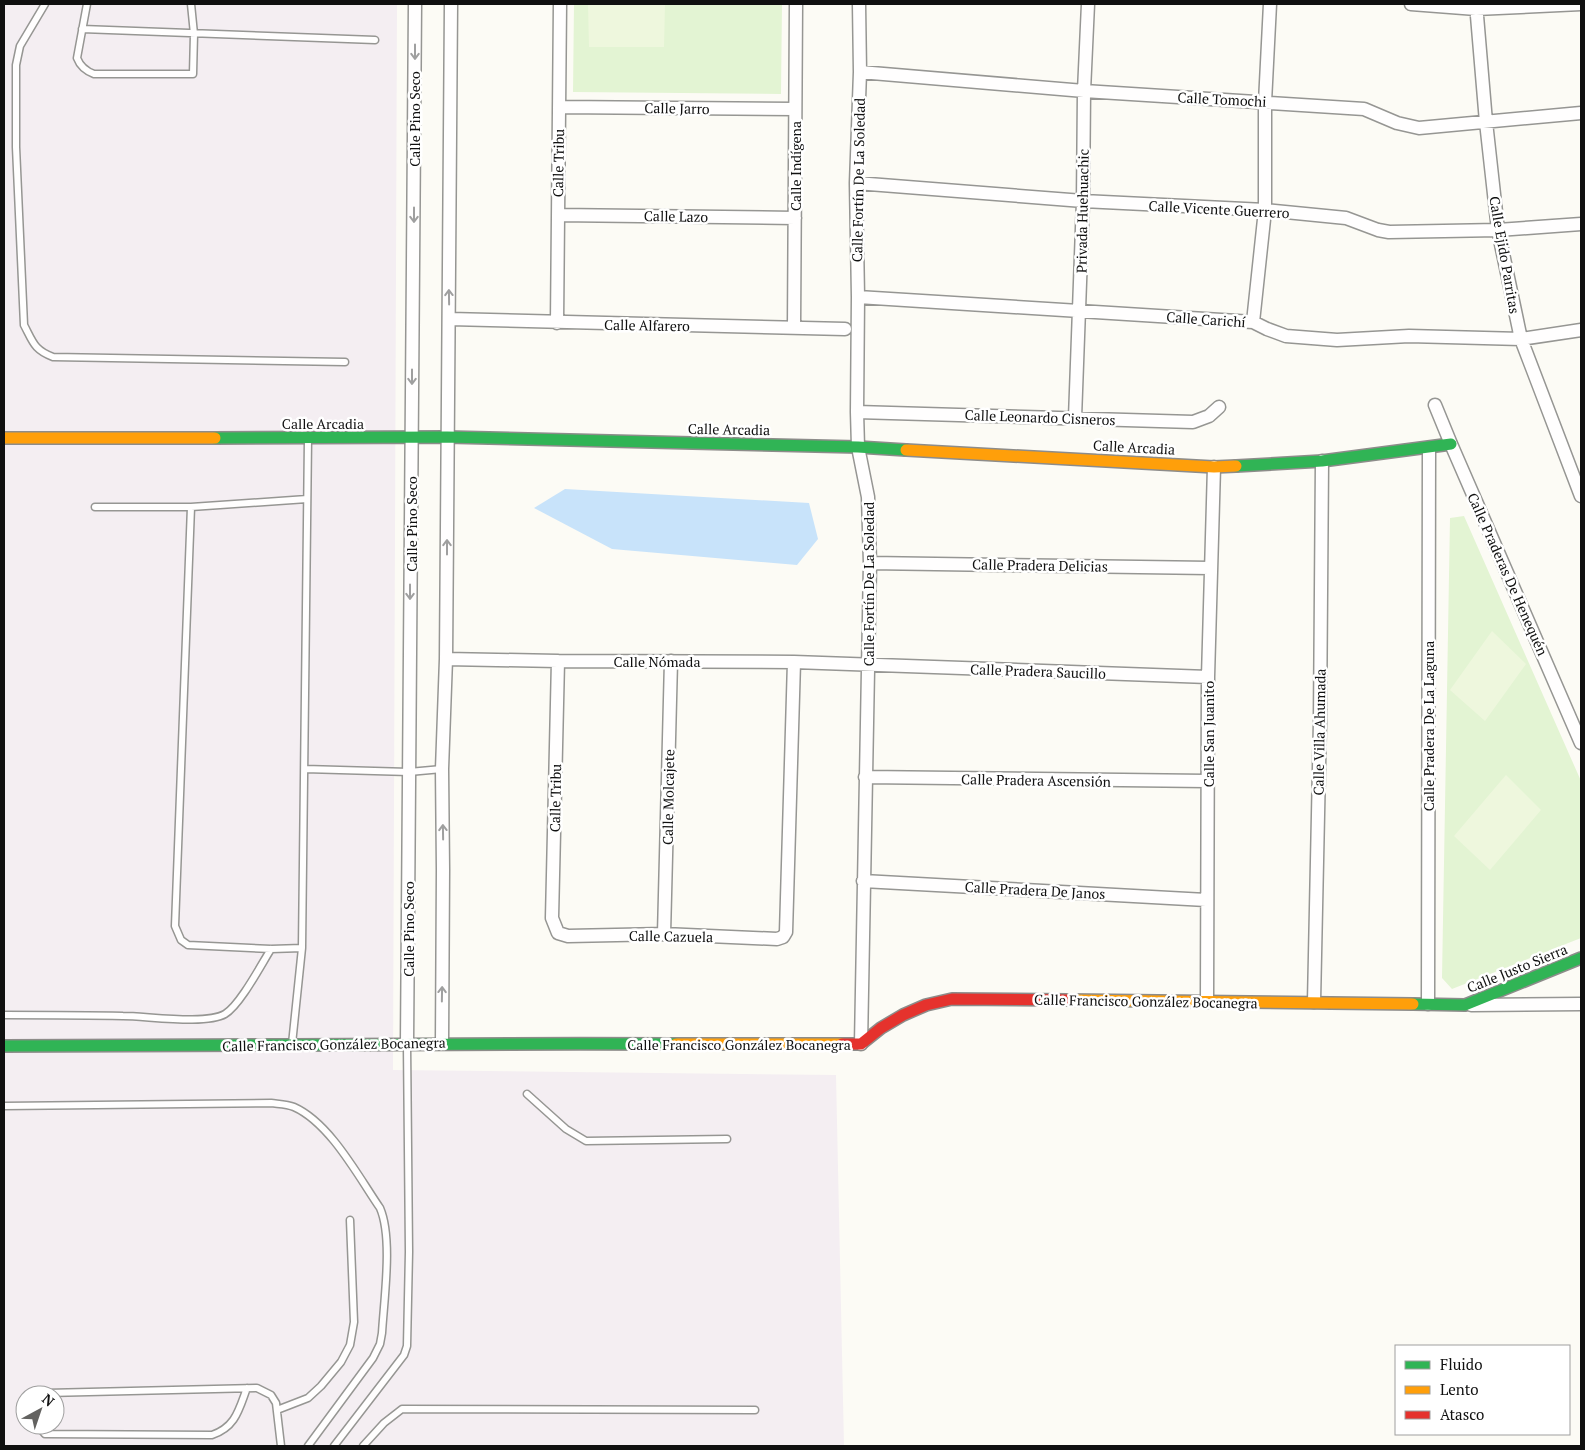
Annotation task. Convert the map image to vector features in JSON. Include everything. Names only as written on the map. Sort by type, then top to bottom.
[{"type":"street","name":"Calle Pino Seco","points":[[407,1044],[415,4]]},
{"type":"street","points":[[442,1043],[442,768],[446,659],[451,4]]},
{"type":"street","name":"Calle Tribu","points":[[557,322],[560,4]]},
{"type":"street","name":"Calle Indígena","points":[[794,328],[796,4]]},
{"type":"street","name":"Calle Fortín De La Soledad","points":[[858,4],[860,72],[856,183],[858,297],[857,412],[858,447],[868,497],[870,563],[861,1044]]},
{"type":"street","name":"Privada Huehuachic","points":[[1075,418],[1088,4]]},
{"type":"street","points":[[1253,322],[1265,210],[1265,102],[1270,4]]},
{"type":"street","points":[[1411,4],[1476,7],[1581,4]]},
{"type":"street","name":"Calle Ejido Parritas","points":[[1476,7],[1498,230],[1521,339],[1581,496]]},
{"type":"street","name":"Calle Tomochi","points":[[860,72],[1084,91],[1364,109],[1397,123],[1419,128],[1581,113]]},
{"type":"street","name":"Calle Jarro","points":[[559,107],[795,109]]},
{"type":"street","name":"Calle Vicente Guerrero","points":[[856,183],[1083,201],[1265,210],[1346,218],[1389,232],[1498,230],[1581,224]]},
{"type":"street","name":"Calle Lazo","points":[[558,215],[795,218]]},
{"type":"street","name":"Calle Carichí","points":[[858,297],[1253,322],[1286,336],[1337,340],[1409,336],[1521,339],[1581,330]]},
{"type":"street","name":"Calle Alfarero","points":[[450,319],[845,329]]},
{"type":"street","name":"Calle Praderas De Henequén","points":[[1436,405],[1451,444],[1581,743]]},
{"type":"street","name":"Calle Leonardo Cisneros","points":[[857,412],[1193,422],[1209,416],[1218,407]]},
{"type":"street","name":"Calle Arcadia","points":[[4,438],[448,437],[858,447],[1214,467],[1322,461],[1451,444]]},
{"type":"street","name":"Calle Pradera De La Laguna","points":[[1428,1004],[1429,448]]},
{"type":"street","name":"Calle Villa Ahumada","points":[[1314,1002],[1320,721],[1322,461]]},
{"type":"street","name":"Calle San Juanito","points":[[1207,1002],[1208,677],[1214,467]]},
{"type":"street","name":"Calle Pradera Delicias","points":[[870,563],[1210,568]]},
{"type":"street","name":"Calle Nómada","points":[[446,659],[558,662],[671,661],[868,664]]},
{"type":"street","name":"Calle Molcajete","points":[[664,934],[671,661]]},
{"type":"street","name":"Calle Tribu","points":[[558,662],[552,918],[558,933]]},
{"type":"street","name":"Calle Cazuela","points":[[558,933],[568,936],[664,934],[777,938],[784,935],[786,930],[794,662]]},
{"type":"street","name":"Calle Pradera Saucillo","points":[[868,664],[1208,677]]},
{"type":"street","name":"Calle Pradera Ascensión","points":[[865,777],[1207,781]]},
{"type":"street","name":"Calle Pradera De Janos","points":[[863,881],[1206,900]]},
{"type":"street","name":"Calle Justo Sierra","points":[[1465,1005],[1581,958]]},
{"type":"street","name":"Calle Francisco González Bocanegra","points":[[4,1046],[292,1046],[442,1043],[861,1044],[879,1028],[912,1009],[952,999],[1465,1005],[1581,1004]]},
{"type":"lane","points":[[45,4],[20,46],[16,64],[16,147],[24,325],[36,347],[41,352],[53,357],[345,362]]},
{"type":"lane","points":[[86,4],[77,58],[87,71],[94,74],[193,74],[194,34],[191,4]]},
{"type":"lane","points":[[82,29],[375,40]]},
{"type":"lane","points":[[292,1046],[302,948],[308,438]]},
{"type":"lane","points":[[95,507],[191,507],[308,499]]},
{"type":"lane","points":[[191,507],[175,926],[182,940],[188,944],[271,949],[302,948]]},
{"type":"lane","points":[[305,768],[409,772],[442,768]]},
{"type":"lane","points":[[4,1015],[213,1019],[227,1013],[233,1007],[251,983],[271,949]]},
{"type":"lane","points":[[334,1446],[404,1355],[407,1346],[409,1252],[407,1044]]},
{"type":"lane","points":[[527,1094],[566,1130],[586,1141],[727,1139]]},
{"type":"lane","points":[[4,1106],[271,1103],[292,1106],[313,1118],[332,1138],[380,1208],[385,1220],[386,1243],[382,1333],[380,1344],[373,1358],[308,1446]]},
{"type":"lane","points":[[277,1410],[308,1398],[341,1362],[350,1345],[354,1322],[350,1220]]},
{"type":"lane","points":[[65,1434],[212,1435],[228,1427],[233,1421],[248,1388]]},
{"type":"lane","points":[[65,1393],[257,1388],[271,1395],[276,1403],[281,1446]]},
{"type":"lane","points":[[363,1446],[384,1423],[402,1409],[755,1410]]},
{"type":"shaded area","points":[[4,4],[397,4],[393,1070],[836,1075],[844,1446],[4,1446]]},
{"type":"green space","points":[[574,4],[782,4],[781,94],[573,92]]},
{"type":"green space","points":[[588,4],[665,4],[664,47],[589,47]]},
{"type":"green space","points":[[1464,516],[1581,781],[1581,938],[1452,989],[1442,978],[1450,518]]},
{"type":"green space","points":[[1492,631],[1526,664],[1485,721],[1450,690]]},
{"type":"green space","points":[[1506,775],[1541,810],[1490,870],[1454,836]]},
{"type":"water","points":[[565,489],[809,503],[818,539],[797,565],[612,549],[534,508]]},
{"type":"traffic: fast","points":[[215,438],[447,437],[858,447],[906,450]]},
{"type":"traffic: fast","points":[[1236,466],[1322,461],[1451,444]]},
{"type":"traffic: fast","points":[[1413,1004],[1465,1005],[1581,958]]},
{"type":"traffic: fast","points":[[4,1046],[676,1044]]},
{"type":"traffic: slow","points":[[4,438],[215,438]]},
{"type":"traffic: slow","points":[[906,450],[1214,467],[1236,466]]},
{"type":"traffic: slow","points":[[1068,1000],[1413,1004]]},
{"type":"traffic: slow","points":[[676,1044],[842,1044]]},
{"type":"traffic: jam","points":[[842,1044],[861,1044],[881,1028],[903,1015],[926,1005],[952,999],[1068,1000]]}]
